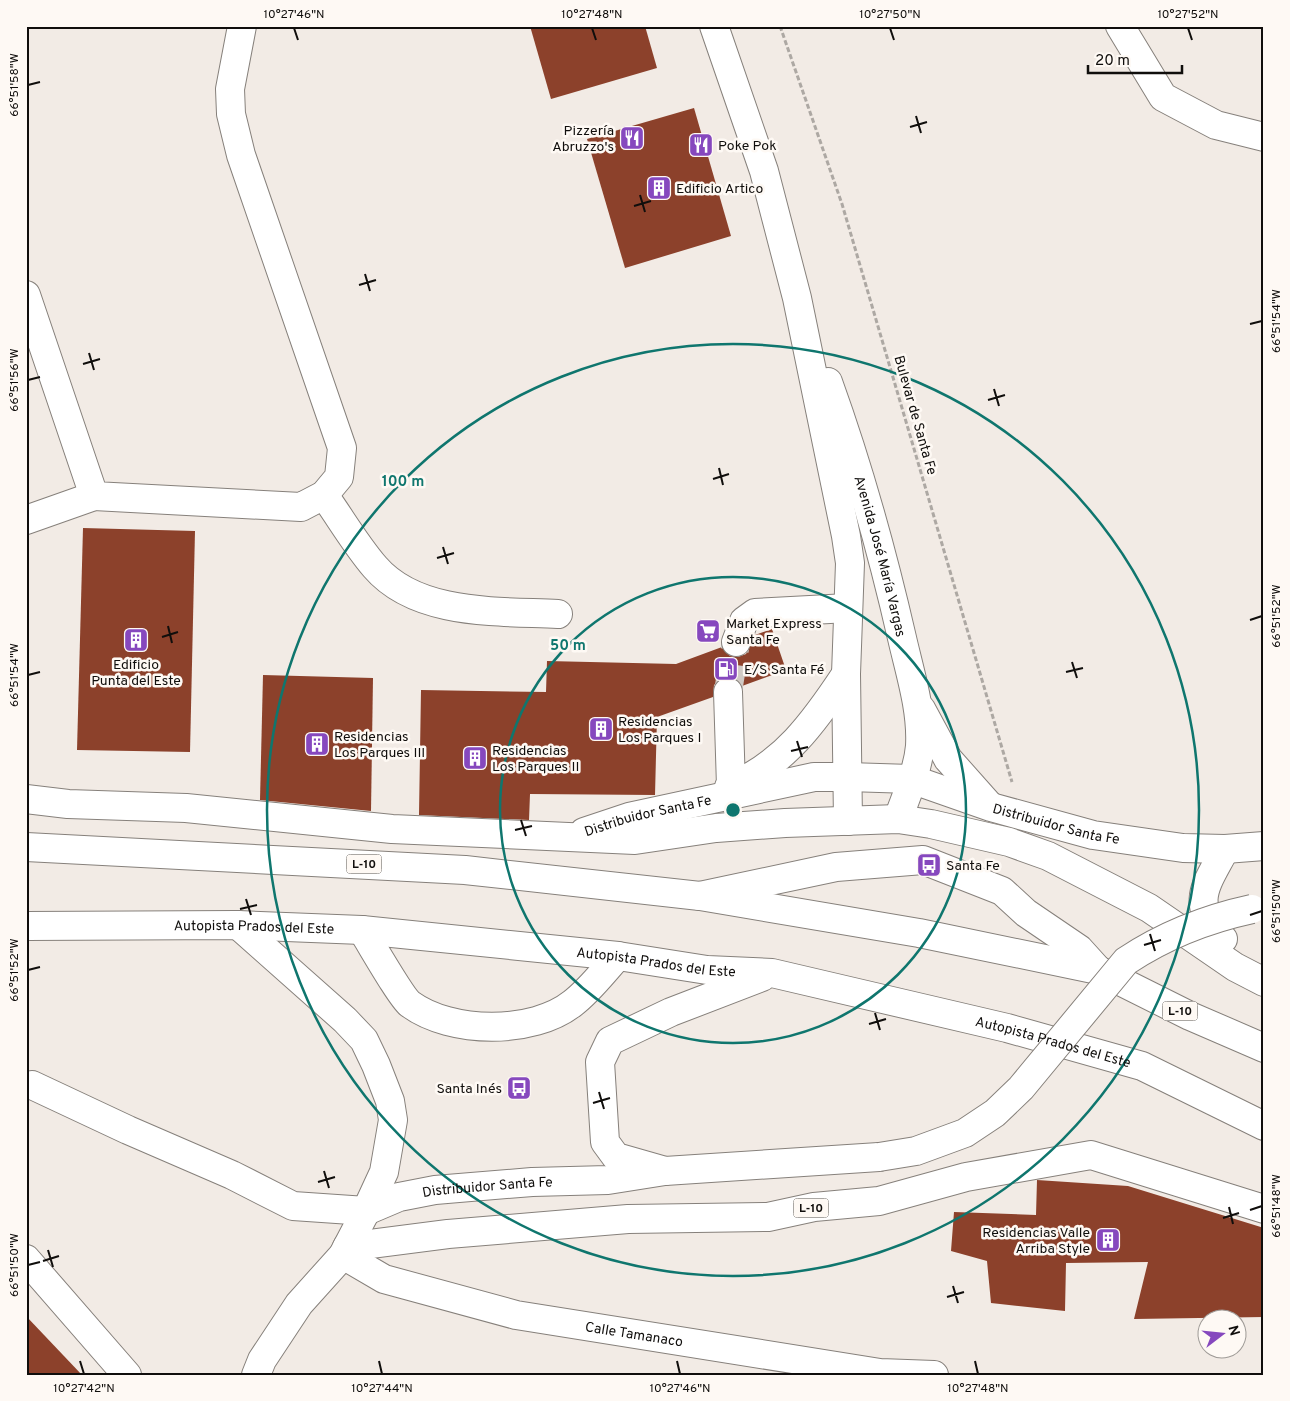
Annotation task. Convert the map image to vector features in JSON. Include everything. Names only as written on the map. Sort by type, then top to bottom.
[{"type":"main road","points":[[26,520],[94,496],[302,507],[324,495],[339,476],[342,448],[241,154],[230,114],[230,89],[242,26]]},
{"type":"main road","name":"Avenida José María Vargas","points":[[714,26],[764,171],[797,298],[846,536],[850,563],[846,674],[848,821]]},
{"type":"main road","points":[[1120,26],[1163,97],[1216,125],[1264,137]]},
{"type":"main road","points":[[26,295],[94,496]]},
{"type":"main road","name":"Avenida José María Vargas","points":[[797,298],[845,429],[891,592],[917,703],[920,745],[898,819]]},
{"type":"main road","points":[[324,495],[376,568],[405,591],[456,608],[558,614]]},
{"type":"main road","points":[[736,642],[744,621],[755,613],[848,608]]},
{"type":"main road","points":[[671,809],[731,786],[775,762],[803,736],[846,674]]},
{"type":"main road","points":[[728,692],[731,786]]},
{"type":"main road","points":[[917,703],[948,759],[990,807]]},
{"type":"main road","name":"Distribuidor Santa Fe","points":[[570,837],[629,817],[814,777],[848,777],[911,779],[990,807],[1093,835],[1183,848],[1225,849],[1264,846]]},
{"type":"main road","points":[[26,799],[68,804],[186,808],[392,829],[570,837]]},
{"type":"main road","name":"Distribuidor Santa Fe","points":[[570,837],[635,840],[716,828],[898,819],[931,824],[976,834],[1048,856],[1149,908],[1235,967],[1264,982]]},
{"type":"main road","name":"L-10","points":[[26,847],[466,870],[700,896],[919,933],[1098,970],[1190,1016],[1264,1048]]},
{"type":"main road","points":[[1225,849],[1203,893],[1205,912],[1222,937],[1264,974]]},
{"type":"main road","points":[[700,896],[836,867],[923,860],[1002,891],[1026,912],[1079,949],[1098,970]]},
{"type":"main road","name":"Distribuidor Santa Fe","points":[[366,1211],[399,1196],[435,1190],[532,1182],[608,1180],[665,1171],[879,1157],[916,1151],[966,1133],[995,1113],[1021,1088],[1126,961],[1143,950],[1202,922],[1264,908]]},
{"type":"main road","points":[[238,925],[345,1020],[364,1040],[390,1101],[393,1120],[384,1172],[345,1251],[299,1304],[262,1360],[256,1375]]},
{"type":"main road","name":"Autopista Prados del Este","points":[[26,926],[238,925],[362,930],[618,956],[707,970],[772,973],[1006,1028],[1142,1066],[1264,1126]]},
{"type":"main road","points":[[362,930],[409,1003],[447,1021],[497,1028],[540,1022],[573,1004],[618,956]]},
{"type":"main road","points":[[665,1171],[616,1157],[605,1142],[600,1062],[610,1042],[671,1012],[772,973]]},
{"type":"main road","points":[[32,1085],[128,1130],[232,1175],[293,1206],[366,1211]]},
{"type":"main road","name":"L-10","points":[[345,1251],[448,1234],[628,1219],[768,1217],[814,1207],[879,1201],[966,1177],[1091,1155],[1264,1209]]},
{"type":"main road","name":"Calle Tamanaco","points":[[345,1251],[384,1279],[516,1315],[880,1372],[934,1375]]},
{"type":"main road","points":[[26,1259],[127,1375]]},
{"type":"path","name":"Bulevar de Santa Fe","points":[[780,26],[842,204],[1021,814]]},
{"type":"building","points":[[530,26],[645,26],[657,68],[551,99]]},
{"type":"building","name":"Edificio Artico","points":[[694,108],[731,236],[625,268],[587,139]]},
{"type":"building","name":"Edificio Punta del Este","points":[[83,528],[195,531],[190,752],[77,750]]},
{"type":"building","points":[[772,629],[786,670],[742,686],[735,678],[727,676],[720,679],[714,685],[713,697],[657,717],[655,795],[530,794],[529,820],[419,815],[421,690],[546,692],[547,661],[676,664],[722,647],[730,656],[738,657],[746,654],[755,635]]},
{"type":"building","name":"Residencias Los Parques III","points":[[263,675],[373,678],[371,811],[260,800]]},
{"type":"building","name":"Residencias Valle Arriba Style","points":[[1037,1180],[1128,1186],[1264,1228],[1264,1317],[1248,1317],[1248,1308],[1198,1308],[1198,1318],[1134,1319],[1148,1262],[1066,1263],[1065,1311],[991,1303],[987,1261],[951,1251],[954,1212],[1036,1215]]},
{"type":"building","points":[[26,1316],[82,1375],[26,1375]]},
{"type":"tunnel","points":[[728,692],[736,642]]},
{"type":"place","name":"Pizzería Abruzzo's","points":[[632,138]]},
{"type":"place","name":"Poke Pok","points":[[701,145]]},
{"type":"place","name":"Edificio Artico","points":[[659,188]]},
{"type":"place","name":"Market Express Santa Fe","points":[[708,631]]},
{"type":"place","name":"Edificio Punta del Este","points":[[136,640]]},
{"type":"place","name":"E/S Santa Fé","points":[[726,669]]},
{"type":"place","name":"Residencias Los Parques I","points":[[601,729]]},
{"type":"place","name":"Residencias Los Parques III","points":[[317,744]]},
{"type":"place","name":"Residencias Los Parques II","points":[[475,758]]},
{"type":"place","name":"Santa Fe","points":[[929,865]]},
{"type":"place","name":"Santa Inés","points":[[519,1088]]},
{"type":"place","name":"Residencias Valle Arriba Style","points":[[1108,1240]]}]
